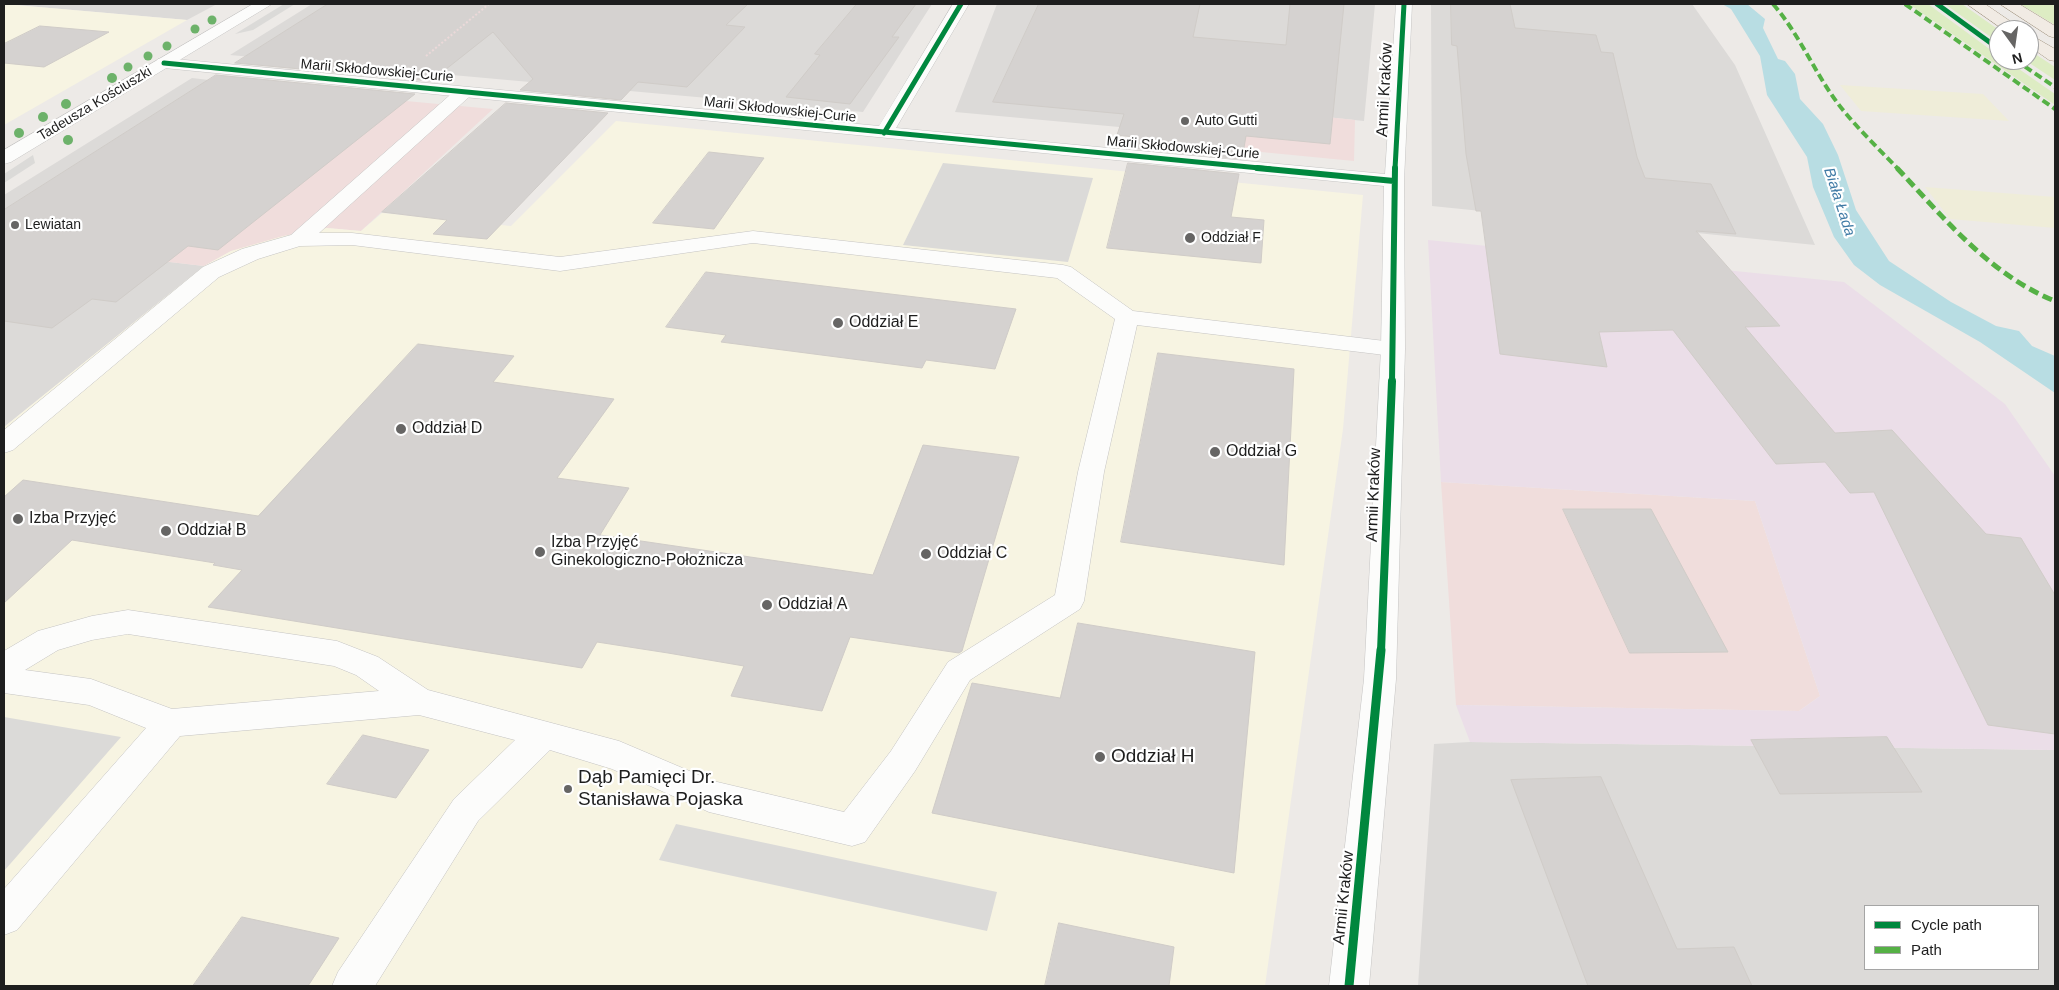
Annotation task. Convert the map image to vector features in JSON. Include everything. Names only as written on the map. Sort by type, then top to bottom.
[{"type":"main road","points":[[1975,4],[2000,20]]},
{"type":"main road","points":[[2008,4],[2055,33]]},
{"type":"main road","points":[[2039,46],[2055,56]]},
{"type":"street","name":"Tadeusza Kościuszki","points":[[4,158],[264,4]]},
{"type":"street","points":[[884,133],[961,4]]},
{"type":"street","name":"Armii Kraków","points":[[1349,986],[1380,679],[1393,349],[1394,181],[1404,4]]},
{"type":"street","name":"Marii Skłodowskiej-Curie","points":[[164,63],[1394,181]]},
{"type":"street","points":[[299,240],[464,92]]},
{"type":"street","points":[[4,444],[211,272],[250,254],[299,240],[352,239],[560,264],[753,237],[1063,272],[1127,317],[1393,349]]},
{"type":"street","points":[[4,666],[49,640],[92,628],[128,622],[337,654],[367,666],[420,701],[618,756],[708,796],[852,830],[903,761],[959,671],[1069,601],[1091,472],[1127,317]]},
{"type":"street","points":[[4,680],[91,692],[172,723],[420,701]]},
{"type":"street","points":[[5,914],[172,723]]},
{"type":"street","points":[[352,986],[466,810],[544,734]]},
{"type":"path","points":[[390,84],[489,4]]},
{"type":"shaded area","points":[[4,4],[217,4],[187,20]]},
{"type":"shaded area","points":[[4,4],[187,20],[4,125]]},
{"type":"shaded area","points":[[284,4],[295,4],[253,30],[235,34]]},
{"type":"shaded area","points":[[312,4],[932,4],[863,112],[230,55]]},
{"type":"shaded area","points":[[997,4],[1375,4],[1364,121],[1174,101],[1163,131],[955,112]]},
{"type":"shaded area","points":[[1431,4],[1692,4],[1735,65],[1815,245],[1432,206]]},
{"type":"shaded area","points":[[192,78],[318,93],[93,253],[204,266],[4,427],[4,195]]},
{"type":"shaded area","points":[[1840,85],[1983,94],[2009,121],[1861,111]]},
{"type":"shaded area","points":[[318,93],[493,109],[361,231],[327,228],[231,251],[204,266],[92,253]]},
{"type":"shaded area","points":[[1174,101],[1355,120],[1354,161],[1158,142]]},
{"type":"shaded area","points":[[616,121],[1363,195],[1343,429],[1265,986],[4,986],[4,427],[204,266],[231,251],[283,236],[327,228],[361,231],[382,213],[511,226]]},
{"type":"shaded area","points":[[33,155],[35,163],[4,183],[4,174]]},
{"type":"shaded area","points":[[943,163],[1093,178],[1068,262],[903,245]]},
{"type":"shaded area","points":[[1925,187],[2055,197],[2055,228],[1950,219]]},
{"type":"shaded area","points":[[1428,240],[1844,282],[2005,404],[2055,476],[2055,750],[1470,742],[1456,705],[1799,711],[1820,696],[1755,501],[1441,482]]},
{"type":"shaded area","points":[[1441,482],[1755,501],[1820,696],[1799,711],[1456,705]]},
{"type":"shaded area","points":[[4,717],[121,737],[4,871]]},
{"type":"shaded area","points":[[1470,742],[2055,750],[2055,986],[1418,986],[1434,744]]},
{"type":"shaded area","points":[[676,824],[997,892],[987,931],[659,860]]},
{"type":"green space","points":[[1909,4],[1928,4],[1989,49],[1989,59]]},
{"type":"green space","points":[[1945,4],[1962,4],[1989,23],[1989,36]]},
{"type":"green space","points":[[2020,4],[2051,4],[2055,6],[2055,25]]},
{"type":"green space","points":[[2039,57],[2055,67],[2055,80],[2039,69]]},
{"type":"green space","points":[[2004,70],[2020,70],[2055,94],[2055,105]]},
{"type":"water","name":"Biała Łada","points":[[1722,4],[1747,4],[1765,19],[1763,28],[1778,59],[1785,61],[1795,74],[1800,99],[1823,124],[1838,155],[1856,210],[1889,261],[1951,302],[1996,326],[2019,331],[2032,346],[2055,356],[2055,393],[1980,342],[1880,285],[1854,265],[1834,237],[1813,187],[1807,157],[1767,95],[1760,56],[1731,9]]},
{"type":"building","points":[[328,4],[748,4],[726,25],[745,27],[687,87],[638,82],[621,100],[520,90],[533,79],[493,32],[431,81],[235,63]]},
{"type":"building","points":[[857,4],[916,4],[892,37],[899,37],[850,104],[786,97],[820,55],[815,54]]},
{"type":"building","points":[[1039,4],[1200,4],[1193,37],[1286,45],[1290,4],[1344,4],[1330,144],[1246,136],[1242,159],[1131,148],[1134,137],[1117,135],[1124,114],[993,102]]},
{"type":"building","points":[[1451,4],[1510,4],[1515,28],[1596,35],[1601,52],[1613,53],[1637,157],[1645,178],[1711,184],[1736,234],[1696,231],[1780,326],[1745,327],[1835,433],[1892,430],[1986,534],[2021,538],[2055,595],[2055,734],[1988,725],[1874,492],[1850,493],[1825,462],[1776,464],[1673,330],[1599,332],[1607,367],[1500,354],[1481,211],[1476,211],[1466,154],[1457,46],[1452,45]]},
{"type":"building","points":[[40,26],[109,32],[44,67],[4,63],[4,44]]},
{"type":"building","points":[[216,75],[415,94],[218,250],[188,246],[116,302],[92,299],[52,328],[4,321],[4,210]]},
{"type":"building","points":[[506,103],[608,113],[487,239],[433,234],[447,220],[382,212]]},
{"type":"building","points":[[709,152],[764,158],[714,229],[653,223]]},
{"type":"building","points":[[1128,163],[1239,174],[1231,217],[1264,220],[1261,263],[1107,248]]},
{"type":"building","points":[[706,272],[1016,309],[995,369],[926,360],[922,368],[721,342],[726,335],[666,327]]},
{"type":"building","points":[[418,344],[514,356],[493,382],[614,399],[557,478],[629,488],[600,535],[873,575],[923,445],[1019,457],[962,651],[959,653],[850,637],[822,711],[731,696],[744,666],[668,653],[597,642],[582,668],[208,607],[242,570],[213,565],[215,563],[72,540],[4,603],[4,497],[23,480],[258,516]]},
{"type":"building","points":[[1158,353],[1294,369],[1284,565],[1121,542]]},
{"type":"building","points":[[1563,509],[1651,509],[1728,652],[1630,653]]},
{"type":"building","points":[[1078,623],[1255,652],[1234,873],[932,813],[972,683],[1060,698]]},
{"type":"building","points":[[363,735],[429,750],[396,798],[327,784]]},
{"type":"building","points":[[1887,737],[1922,792],[1780,794],[1751,740]]},
{"type":"building","points":[[1601,777],[1677,949],[1734,947],[1752,986],[1588,986],[1511,780]]},
{"type":"building","points":[[242,917],[339,938],[308,986],[193,986]]},
{"type":"building","points":[[1059,923],[1174,947],[1169,986],[1045,986]]},
{"type":"marked path","points":[[1773,4],[1788,21],[1817,72],[1843,110],[1953,228],[1994,266],[2032,292],[2055,301]]},
{"type":"marked path","points":[[1905,4],[2055,109]]},
{"type":"marked path","points":[[2030,70],[2055,87]]},
{"type":"cycle path","points":[[884,133],[961,4]]},
{"type":"cycle path","points":[[1349,986],[1380,679],[1393,349],[1394,181],[1404,4]]},
{"type":"cycle path","points":[[1937,4],[1989,42]]},
{"type":"cycle path","points":[[164,63],[1394,181]]},
{"type":"place","name":"Auto Gutti","points":[[1185,121]]},
{"type":"place","name":"Lewiatan","points":[[15,225]]},
{"type":"place","name":"Oddział F","points":[[1190,238]]},
{"type":"place","name":"Oddział E","points":[[838,323]]},
{"type":"place","name":"Oddział D","points":[[401,429]]},
{"type":"place","name":"Oddział G","points":[[1215,452]]},
{"type":"place","name":"Izba Przyjęć","points":[[18,519]]},
{"type":"place","name":"Oddział B","points":[[166,531]]},
{"type":"place","name":"Izba Przyjęć Ginekologiczno-Położnicza","points":[[540,552]]},
{"type":"place","name":"Oddział C","points":[[926,554]]},
{"type":"place","name":"Oddział A","points":[[767,605]]},
{"type":"place","name":"Oddział H","points":[[1100,757]]},
{"type":"place","name":"Dąb Pamięci Dr. Stanisława Pojaska","points":[[568,789]]}]
